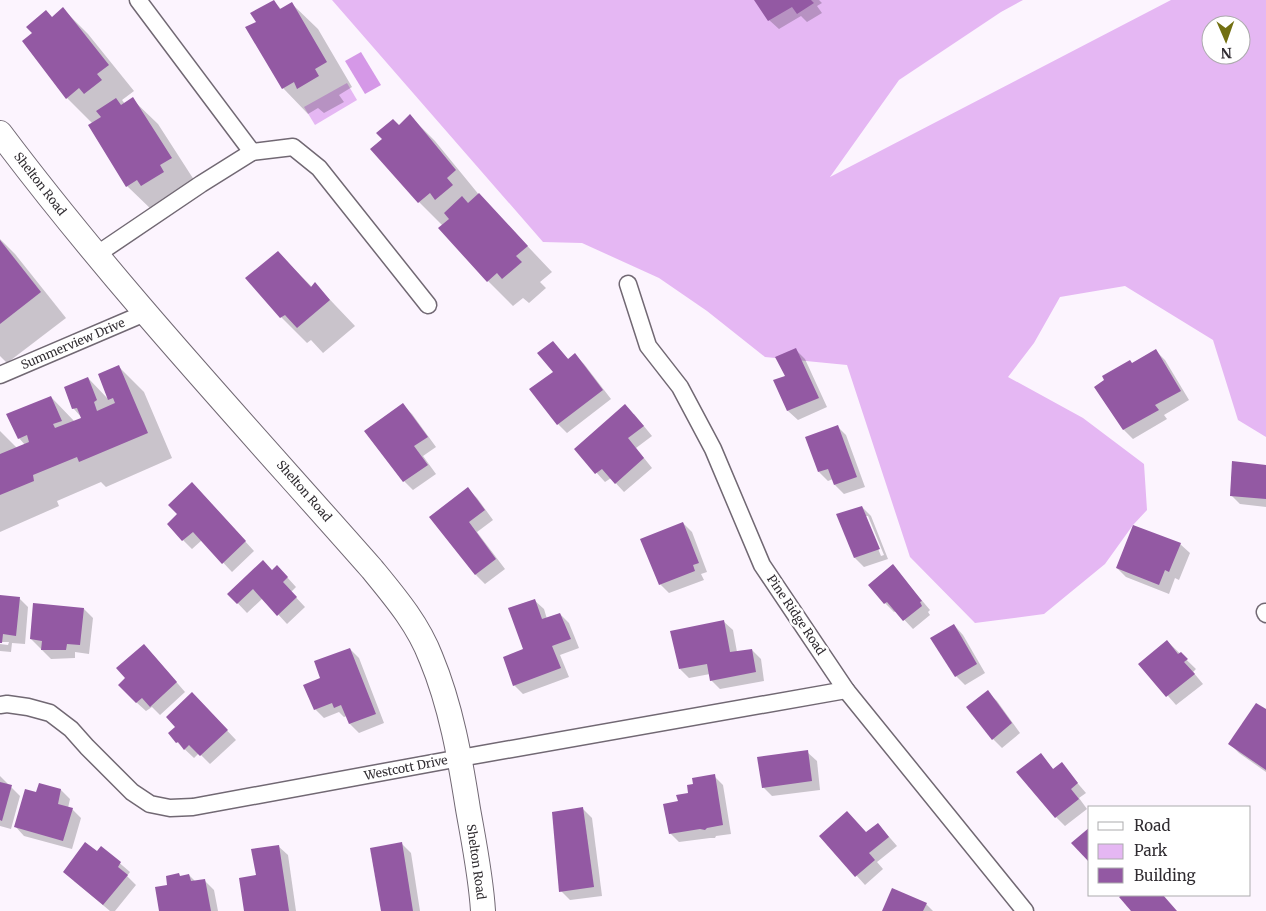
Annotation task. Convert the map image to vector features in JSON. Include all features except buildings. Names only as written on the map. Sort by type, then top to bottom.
[{"type":"street","points":[[138,0],[252,152]]},
{"type":"street","name":"Shelton Road","points":[[0,133],[44,191],[145,313],[372,569],[405,609],[431,657],[449,709],[460,758],[482,885],[483,911]]},
{"type":"street","points":[[96,255],[252,152],[293,147],[319,168],[428,305]]},
{"type":"street","name":"Pine Ridge Road","points":[[628,284],[648,346],[680,387],[713,449],[762,565],[846,690],[1023,911]]},
{"type":"street","name":"Summerview Drive","points":[[0,375],[145,313]]},
{"type":"street","name":"Westcott Drive","points":[[0,705],[28,707],[50,713],[71,729],[132,792],[150,804],[170,808],[193,808],[460,758],[846,690]]},
{"type":"green space","points":[[332,0],[1023,0],[1001,12],[899,80],[830,177],[1171,0],[1266,0],[1266,437],[1238,420],[1213,340],[1125,286],[1060,297],[1034,343],[1008,377],[1083,418],[1144,464],[1147,510],[1133,525],[1105,564],[1044,614],[975,623],[910,557],[847,365],[765,357],[707,311],[659,278],[582,243],[543,242]]},
{"type":"green space","points":[[347,83],[357,100],[315,125],[304,107]]},
{"type":"shaded area","points":[[361,52],[381,85],[365,94],[345,61]]}]
